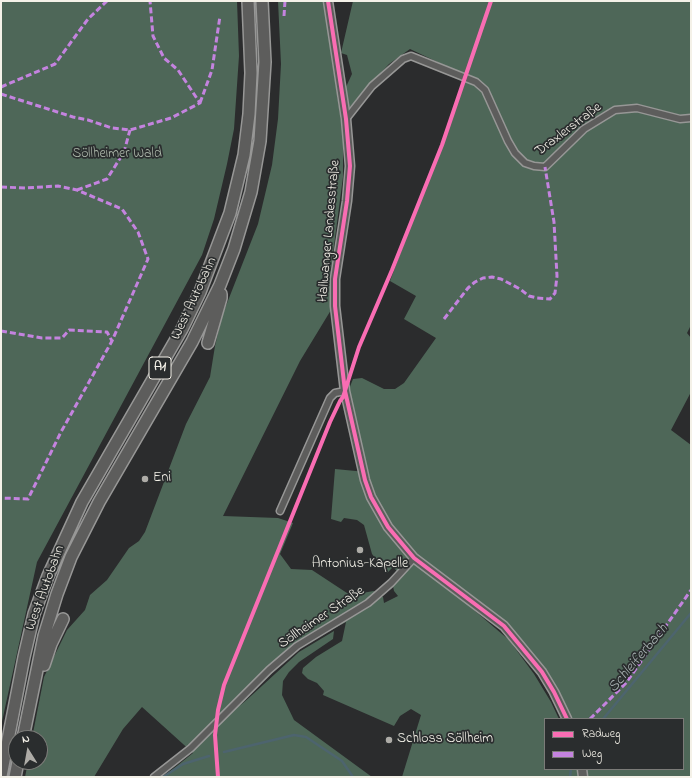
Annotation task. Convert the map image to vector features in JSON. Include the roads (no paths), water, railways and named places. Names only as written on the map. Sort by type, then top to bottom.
[{"type":"highway","name":"West Autobahn","points":[[1,776],[34,614],[56,556],[82,502],[182,329],[200,292],[230,213],[244,155],[249,114],[251,73],[248,1]]},
{"type":"highway","name":"West Autobahn","points":[[24,730],[49,617],[71,558],[99,502],[192,342],[220,285],[234,248],[249,199],[260,141],[265,62],[262,1]]},
{"type":"highway","points":[[208,343],[221,298],[220,285]]},
{"type":"highway","points":[[33,687],[42,673],[51,644],[63,619]]},
{"type":"street","name":"Hallwanger Landesstraße","points":[[328,1],[346,119],[350,156],[349,180],[334,294],[346,391],[360,463],[371,497],[388,527],[414,558],[504,626],[542,672],[567,718]]},
{"type":"street","name":"Draxlerstraße","points":[[346,119],[372,86],[403,59],[411,56],[476,82],[485,90],[515,153],[525,163],[534,166],[545,167],[584,130],[615,110],[624,108],[642,108],[680,119],[691,118]]},
{"type":"street","points":[[280,511],[330,398],[335,393],[346,391]]},
{"type":"street","name":"Söllheimer Straße","points":[[154,777],[191,748],[269,670],[297,646],[368,603],[391,583],[414,558]]},
{"type":"waterway","name":"Schleiferbach","points":[[604,718],[691,613]]},
{"type":"waterway","points":[[224,752],[294,735],[306,737],[342,761],[353,777]]},
{"type":"waterway","points":[[163,777],[183,764],[209,756]]},
{"type":"waterway","name":"Schleiferbach","points":[[570,777],[571,770]]},
{"type":"place","name":"Eni","points":[[145,479]]},
{"type":"place","name":"Antonius-Kapelle","points":[[360,550]]},
{"type":"place","name":"Schloss Söllheim","points":[[389,740]]},
{"type":"park label","name":"Söllheimer Wald","points":[[117,155]]}]
